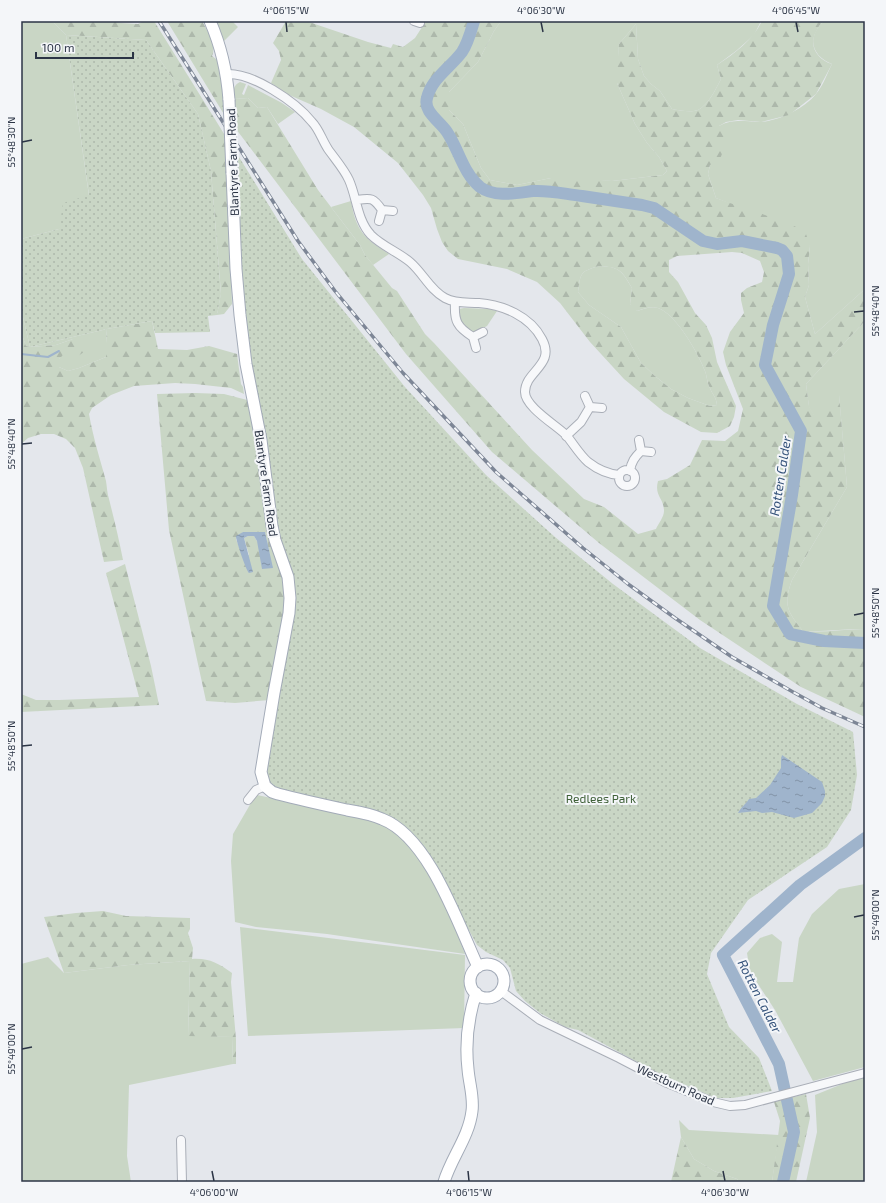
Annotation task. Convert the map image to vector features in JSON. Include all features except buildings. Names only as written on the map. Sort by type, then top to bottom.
[{"type":"main road","name":"Blantyre Farm Road","points":[[210,21],[220,48],[226,74],[229,100],[236,275],[242,335],[260,433],[272,526],[290,588],[289,613],[262,766],[262,775],[265,786]]},
{"type":"main road","points":[[265,786],[272,792],[278,794],[378,817],[388,821],[402,830],[420,851],[437,876],[478,967]]},
{"type":"main road","points":[[485,964],[491,964],[500,969],[503,974],[505,980],[504,986],[501,991],[492,998],[486,998],[476,993],[472,989],[470,978],[472,973],[478,967],[485,964]]},
{"type":"main road","points":[[444,1182],[466,1132],[472,1114],[472,1099],[467,1064],[467,1033],[471,1009],[476,993]]},
{"type":"street","points":[[226,74],[241,75],[260,83],[285,98],[313,122],[328,149],[349,178],[365,229],[372,236],[412,264],[436,292],[455,303],[491,304],[505,308],[519,316],[536,330],[546,348],[545,357],[529,382],[525,393],[529,401],[566,436],[587,461],[608,473],[620,475]]},
{"type":"street","points":[[356,200],[369,198],[374,200],[382,210],[393,211]]},
{"type":"street","points":[[379,221],[382,210]]},
{"type":"street","points":[[455,303],[454,315],[458,324],[464,331],[473,337],[476,348]]},
{"type":"street","points":[[473,337],[483,332]]},
{"type":"street","points":[[585,396],[590,407]]},
{"type":"street","points":[[566,436],[582,422],[590,407]]},
{"type":"street","points":[[590,407],[602,408]]},
{"type":"street","points":[[639,440],[641,451]]},
{"type":"street","points":[[630,470],[635,458],[641,451]]},
{"type":"street","points":[[641,451],[651,452]]},
{"type":"street","points":[[630,470],[633,472],[635,477],[634,482],[630,486],[625,486],[620,483],[620,475],[623,471],[630,470]]},
{"type":"street","points":[[248,800],[256,790],[265,786]]},
{"type":"street","name":"Westburn Road","points":[[501,991],[540,1020],[667,1083],[713,1102],[730,1106],[745,1105],[865,1073]]},
{"type":"street","points":[[181,1140],[182,1182]]},
{"type":"green space","points":[[21,21],[52,21],[66,35],[89,196],[59,229],[21,239]]},
{"type":"green space","points":[[52,21],[111,21],[138,24],[144,21],[154,21],[226,137],[232,304],[224,314],[217,315],[221,293],[211,171],[198,114],[146,40],[66,35]]},
{"type":"green space","points":[[167,21],[202,21],[209,33],[212,43],[212,56],[220,62],[224,89],[225,116]]},
{"type":"green space","points":[[216,21],[232,21],[238,27],[224,41]]},
{"type":"green space","points":[[286,21],[306,21],[368,42],[391,48],[393,44],[403,47],[415,38],[426,21],[501,21],[494,31],[478,62],[449,92],[449,110],[463,124],[481,168],[490,180],[517,185],[551,178],[568,177],[612,181],[663,175],[667,171],[659,157],[647,143],[635,124],[617,83],[619,44],[636,24],[638,59],[644,76],[660,91],[672,109],[692,111],[702,108],[717,87],[721,79],[717,65],[748,41],[762,21],[824,21],[818,27],[813,42],[819,56],[832,64],[816,94],[789,115],[761,122],[738,120],[726,122],[719,126],[727,141],[720,159],[710,165],[708,174],[716,198],[772,217],[805,231],[810,246],[808,264],[809,285],[805,297],[815,334],[865,289],[865,321],[806,384],[809,406],[814,415],[839,394],[847,487],[792,580],[787,602],[790,613],[803,631],[819,632],[865,629],[865,717],[801,687],[700,620],[599,543],[492,452],[406,354],[236,129],[234,99],[248,98],[258,108],[267,107],[318,190],[360,245],[365,255],[392,288],[397,291],[425,334],[532,450],[584,499],[604,507],[638,534],[656,529],[663,516],[664,507],[657,490],[658,481],[667,479],[690,465],[702,440],[725,441],[738,431],[743,409],[726,365],[723,352],[730,332],[744,313],[741,293],[747,288],[762,282],[764,272],[760,261],[742,253],[732,252],[677,256],[669,260],[669,272],[678,282],[695,313],[706,325],[712,338],[717,362],[736,406],[734,417],[730,426],[717,433],[701,432],[664,412],[624,379],[590,342],[560,303],[537,282],[507,269],[458,259],[448,251],[442,242],[431,208],[423,195],[398,163],[354,127],[321,109],[287,94],[271,83],[281,60],[279,51],[273,43]],"holes":[[[599,266],[612,267],[623,274],[632,288],[630,304],[633,309],[637,311],[655,307],[658,308],[665,312],[679,326],[702,363],[717,405],[710,406],[688,398],[671,389],[641,363],[621,327],[589,305],[578,292],[581,277],[584,272]]]},
{"type":"green space","points":[[501,21],[761,21],[754,35],[717,65],[721,79],[708,101],[702,108],[695,111],[672,109],[660,91],[644,76],[638,59],[636,24],[619,44],[617,83],[635,124],[647,143],[659,157],[667,171],[663,175],[612,181],[551,178],[517,185],[490,180],[481,168],[463,124],[449,110],[449,92],[478,62],[494,31]]},
{"type":"green space","points":[[824,21],[865,21],[865,289],[815,334],[805,297],[809,285],[808,264],[810,246],[746,210],[716,198],[708,174],[719,126],[733,121],[758,122],[782,117],[805,105],[818,91],[823,84],[832,64],[822,59],[816,51],[813,42],[818,27]]},
{"type":"green space","points":[[66,35],[146,40],[198,114],[211,171],[221,294],[217,315],[208,316],[210,332],[155,333],[152,321],[107,329],[30,347],[21,309],[21,239],[59,229],[63,203],[89,195]]},
{"type":"green space","points":[[240,82],[246,84],[242,94],[244,95],[248,85],[282,103],[295,112],[278,124],[267,107],[258,108],[248,98],[234,99],[235,87]]},
{"type":"green space","name":"Redlees Park","points":[[239,157],[302,259],[405,387],[486,475],[555,537],[613,584],[700,648],[797,704],[853,732],[857,775],[851,810],[827,847],[748,900],[711,953],[707,974],[729,1027],[759,1058],[772,1091],[733,1098],[715,1098],[656,1072],[578,1030],[565,1027],[540,1013],[525,1001],[516,991],[510,968],[503,960],[486,952],[477,945],[446,888],[403,826],[392,817],[278,790],[269,783],[265,773],[292,614],[254,385],[241,296],[236,167]]},
{"type":"green space","points":[[351,201],[356,220],[362,233],[389,254],[373,265],[365,255],[360,245],[331,207]]},
{"type":"green space","points":[[599,266],[611,267],[622,273],[632,288],[630,304],[637,311],[655,307],[658,308],[672,318],[679,326],[702,363],[717,405],[710,406],[688,398],[671,389],[641,363],[621,327],[589,305],[578,292],[581,277],[584,272]]},
{"type":"green space","points":[[21,309],[30,347],[26,346],[21,332]]},
{"type":"green space","points":[[459,309],[489,309],[497,311],[487,326],[474,333],[462,324],[458,311]]},
{"type":"green space","points":[[152,321],[158,349],[187,350],[209,346],[237,354],[241,384],[244,394],[231,388],[195,384],[175,383],[134,386],[111,395],[92,408],[89,414],[106,481],[123,560],[104,562],[83,468],[75,448],[66,439],[54,434],[41,434],[28,438],[21,444],[21,332],[26,346],[30,347],[56,345],[73,339],[78,340],[84,346],[84,352],[78,356],[64,354],[59,359],[59,367],[68,371],[106,357],[107,329]]},
{"type":"green space","points":[[865,321],[865,629],[803,631],[793,618],[788,607],[787,602],[789,589],[792,580],[847,487],[839,395],[814,416],[809,407],[806,384]]},
{"type":"green space","points":[[107,329],[106,357],[68,371],[59,367],[59,359],[73,339],[56,345],[30,347]]},
{"type":"green space","points":[[157,394],[224,394],[251,401],[287,596],[270,700],[235,703],[206,701],[169,530]],"holes":[[[243,532],[265,532],[270,557],[254,536],[244,538],[249,555],[242,555],[236,539]]]},
{"type":"green space","points":[[125,564],[151,666],[159,705],[21,712],[21,694],[36,700],[139,697],[106,573]]},
{"type":"green space","points":[[257,795],[371,819],[402,836],[427,868],[449,912],[465,954],[327,934],[256,927],[235,922],[231,861],[233,834]]},
{"type":"green space","points":[[865,884],[865,1067],[813,1081],[775,1010],[750,972],[747,953],[760,938],[772,934],[782,942],[777,982],[793,982],[799,938],[812,914],[839,889]]},
{"type":"green space","points":[[103,911],[126,916],[190,918],[190,929],[188,933],[193,948],[192,959],[203,959],[213,962],[232,973],[231,982],[236,1039],[236,1064],[233,1064],[232,1037],[188,1036],[190,961],[128,965],[64,973],[44,917]]},
{"type":"green space","points":[[240,927],[465,955],[464,1028],[248,1036]]},
{"type":"green space","points":[[48,957],[64,973],[128,965],[190,961],[188,1035],[232,1037],[233,1064],[129,1085],[127,1156],[131,1182],[21,1182],[21,964]]},
{"type":"green space","points":[[865,1076],[865,1182],[806,1182],[817,1132],[815,1095]]},
{"type":"green space","points":[[806,1094],[810,1118],[796,1182],[772,1182],[780,1121],[774,1102]]},
{"type":"green space","points":[[679,1120],[689,1130],[779,1135],[772,1182],[739,1182],[737,1179],[714,1171],[694,1159],[681,1137]]},
{"type":"green space","points":[[681,1137],[694,1159],[714,1171],[737,1179],[739,1182],[671,1182]]},
{"type":"water","points":[[243,532],[265,532],[273,568],[262,569],[257,541],[254,536],[248,536],[244,538],[253,572],[249,573],[241,555],[236,536]]},
{"type":"water","points":[[782,755],[822,782],[825,796],[822,803],[812,813],[794,818],[772,812],[762,813],[756,811],[738,813],[749,799],[756,798],[770,785],[781,768]]},
{"type":"waterway","name":"Rotten Calder","points":[[474,21],[462,52],[437,79],[429,91],[426,103],[427,108],[447,132],[469,175],[480,187],[492,193],[499,194],[545,191],[642,205],[654,208],[703,241],[717,244],[742,241],[777,248],[782,250],[787,256],[789,274],[773,325],[765,365],[801,431],[792,495],[773,606],[790,634],[824,641],[865,643]]},
{"type":"waterway","points":[[21,354],[48,357],[59,351]]},
{"type":"waterway","name":"Rotten Calder","points":[[783,1182],[794,1132],[779,1064],[723,955],[800,885],[865,838]]},
{"type":"railway","points":[[159,21],[298,241],[335,291],[403,373],[496,472],[583,548],[628,584],[675,618],[732,657],[793,692],[822,708],[865,727]]}]
